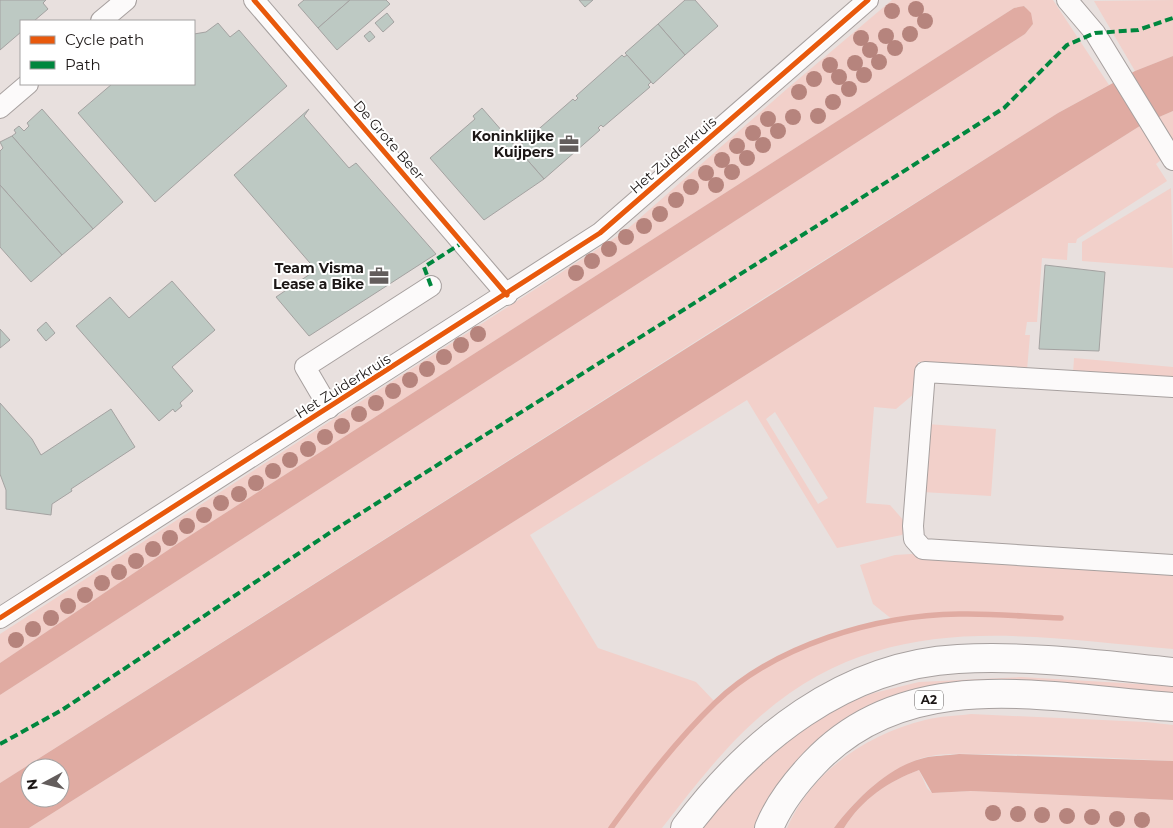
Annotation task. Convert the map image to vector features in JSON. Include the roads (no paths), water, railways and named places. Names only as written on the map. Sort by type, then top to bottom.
[{"type":"highway","points":[[685,828],[728,777],[796,716],[830,695],[875,675],[910,666],[957,659],[1028,658],[1173,672]]},
{"type":"highway","name":"A2","points":[[769,828],[775,812],[796,781],[826,750],[852,731],[884,714],[923,700],[969,694],[1020,693],[1173,707]]},
{"type":"street","points":[[102,20],[126,0]]},
{"type":"street","name":"De Grote Beer","points":[[254,0],[507,295]]},
{"type":"street","name":"Het Zuiderkruis","points":[[0,618],[507,295],[600,233],[868,0]]},
{"type":"street","points":[[1067,0],[1104,47],[1169,154]]},
{"type":"street","points":[[0,108],[27,85]]},
{"type":"street","points":[[329,408],[304,367],[430,286]]},
{"type":"street","points":[[1173,387],[925,372],[913,526],[914,539],[924,549],[1173,564]]},
{"type":"waterway","points":[[611,828],[660,763],[715,703],[739,683],[767,665],[797,650],[829,637],[862,627],[927,616],[972,614],[1061,618]]},
{"type":"place","name":"Koninklijke Kuijpers","points":[[569,144]]},
{"type":"place","name":"Team Visma Lease a Bike","points":[[379,276]]}]
